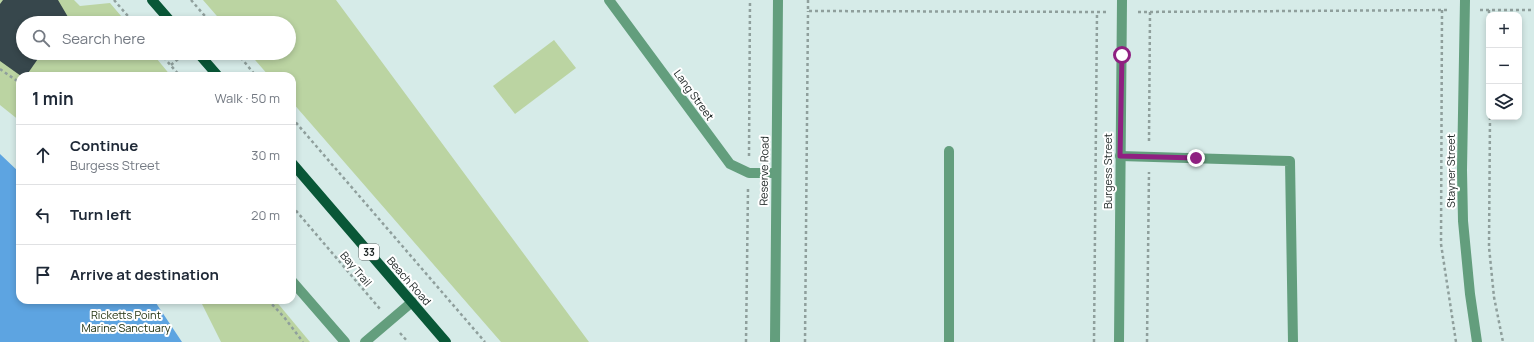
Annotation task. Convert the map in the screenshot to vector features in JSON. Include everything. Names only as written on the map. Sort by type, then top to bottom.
[{"type":"main road","points":[[152,0],[166,16]]},
{"type":"main road","points":[[204,60],[215,72]]},
{"type":"main road","name":"Beach Road","points":[[296,168],[446,342]]},
{"type":"street","name":"Lang Street","points":[[609,0],[730,164],[749,174],[776,173]]},
{"type":"street","name":"Reserve Road","points":[[775,342],[778,0]]},
{"type":"street","name":"Burgess Street","points":[[1119,342],[1122,0]]},
{"type":"street","name":"Stayner Street","points":[[1464,5],[1462,170],[1463,221],[1477,342]]},
{"type":"street","points":[[949,151],[949,342]]},
{"type":"street","points":[[1120,156],[1290,161],[1293,342]]},
{"type":"street","points":[[296,286],[345,342]]},
{"type":"street","points":[[364,342],[412,302]]},
{"type":"path","points":[[114,0],[128,16]]},
{"type":"path","points":[[191,0],[205,16]]},
{"type":"path","points":[[805,342],[808,0]]},
{"type":"path","points":[[808,11],[1150,12],[1442,10],[1464,5],[1489,10],[1534,10]]},
{"type":"path","points":[[1442,10],[1441,244],[1456,342]]},
{"type":"path","points":[[1094,342],[1097,12]]},
{"type":"path","points":[[1147,342],[1150,12]]},
{"type":"path","points":[[166,60],[177,72]]},
{"type":"path","points":[[171,65],[177,60]]},
{"type":"path","points":[[242,60],[253,72]]},
{"type":"path","points":[[0,69],[16,80]]},
{"type":"path","points":[[1490,120],[1489,247],[1494,297],[1503,342]]},
{"type":"path","points":[[296,123],[485,342]]},
{"type":"path","name":"Bay Trail","points":[[296,211],[408,342]]},
{"type":"path","points":[[272,304],[304,342]]},
{"type":"green space","points":[[0,0],[74,0],[80,6],[110,3],[121,16],[16,16],[16,60],[158,60],[168,72],[16,72],[16,118],[0,105]]},
{"type":"green space","points":[[203,0],[336,0],[589,342],[501,342],[296,107],[296,72],[266,72],[255,60],[296,60],[296,16],[217,16]]},
{"type":"green space","points":[[554,40],[576,68],[515,114],[493,86]]},
{"type":"green space","points":[[202,304],[278,304],[310,342],[221,342]]},
{"type":"water","name":"Ricketts Point Marine Sanctuary","points":[[0,154],[16,169],[16,304],[157,304],[182,342],[0,342]]},
{"type":"building","points":[[3,0],[58,0],[67,16],[16,16],[16,60],[37,60],[29,72],[16,72],[0,61],[0,4]]},
{"type":"route","points":[[1122,55],[1120,156],[1196,158]]}]
